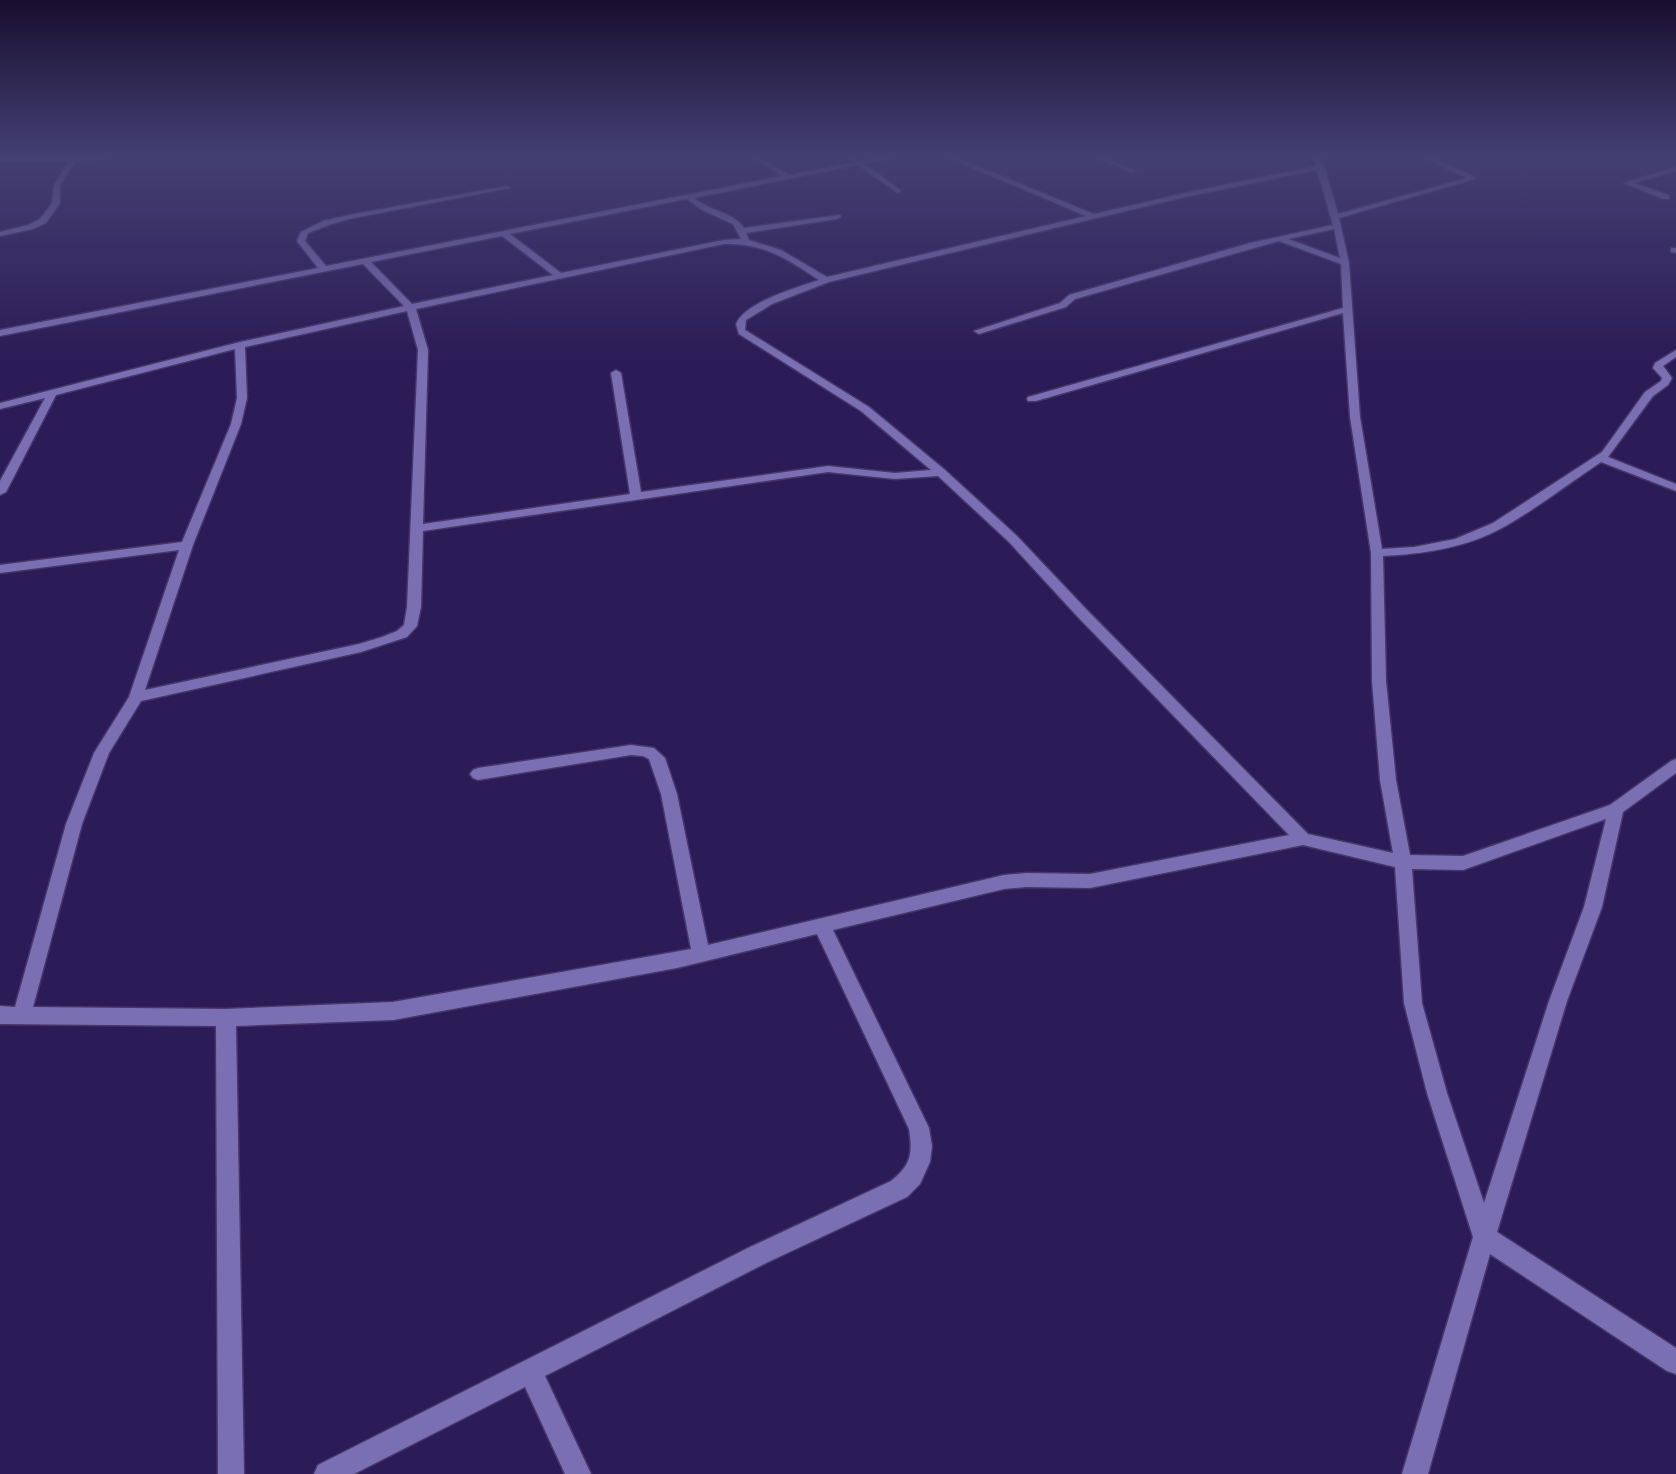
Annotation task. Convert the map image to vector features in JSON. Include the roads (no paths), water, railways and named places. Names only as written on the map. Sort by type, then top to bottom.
[{"type":"street","points":[[0,234],[37,224]]},
{"type":"street","points":[[323,268],[301,241],[306,232],[328,224]]},
{"type":"street","points":[[0,333],[549,224]]},
{"type":"street","points":[[738,224],[743,236],[769,246],[826,280]]},
{"type":"street","points":[[0,406],[240,345],[803,224]]},
{"type":"street","points":[[1060,224],[826,280],[747,314],[740,322],[740,330],[865,409],[941,472],[1013,539],[1088,620],[1302,839]]},
{"type":"street","points":[[979,331],[1057,307],[1072,297],[1253,244],[1280,239],[1331,224]]},
{"type":"street","points":[[1337,224],[1345,263],[1355,417],[1377,553],[1379,681],[1388,780],[1403,862],[1413,1003],[1437,1093],[1484,1237],[1676,1362]]},
{"type":"street","points":[[503,233],[559,276]]},
{"type":"street","points":[[1280,239],[1345,263]]},
{"type":"street","points":[[136,698],[361,648],[402,634],[410,626],[414,607],[423,350],[411,308],[364,260]]},
{"type":"street","points":[[1032,399],[1347,309]]},
{"type":"street","points":[[22,1014],[74,824],[102,753],[136,698],[187,544],[236,424],[242,398],[240,345]]},
{"type":"street","points":[[1377,553],[1414,551],[1458,542],[1497,526],[1606,454],[1649,394],[1664,383],[1667,378],[1658,368],[1658,365],[1676,353]]},
{"type":"street","points":[[616,373],[636,497]]},
{"type":"street","points":[[0,492],[52,394]]},
{"type":"street","points":[[1600,458],[1676,488]]},
{"type":"street","points":[[417,528],[828,469],[895,476],[941,472]]},
{"type":"street","points":[[0,569],[187,544]]},
{"type":"street","points":[[478,774],[631,750],[647,751],[653,754],[657,758],[669,794],[701,954]]},
{"type":"street","points":[[0,1015],[226,1018],[394,1011],[561,982],[701,954],[822,927],[1023,878],[1067,882],[1090,881],[1302,839],[1403,862],[1463,863],[1616,809],[1676,765]]},
{"type":"street","points":[[1416,1474],[1484,1237],[1558,1001],[1593,907],[1616,809]]},
{"type":"street","points":[[328,1474],[758,1255],[899,1189],[915,1172],[921,1160],[923,1146],[919,1128],[822,927]]},
{"type":"street","points":[[226,1018],[231,1474]]},
{"type":"street","points":[[530,1371],[578,1474]]}]
